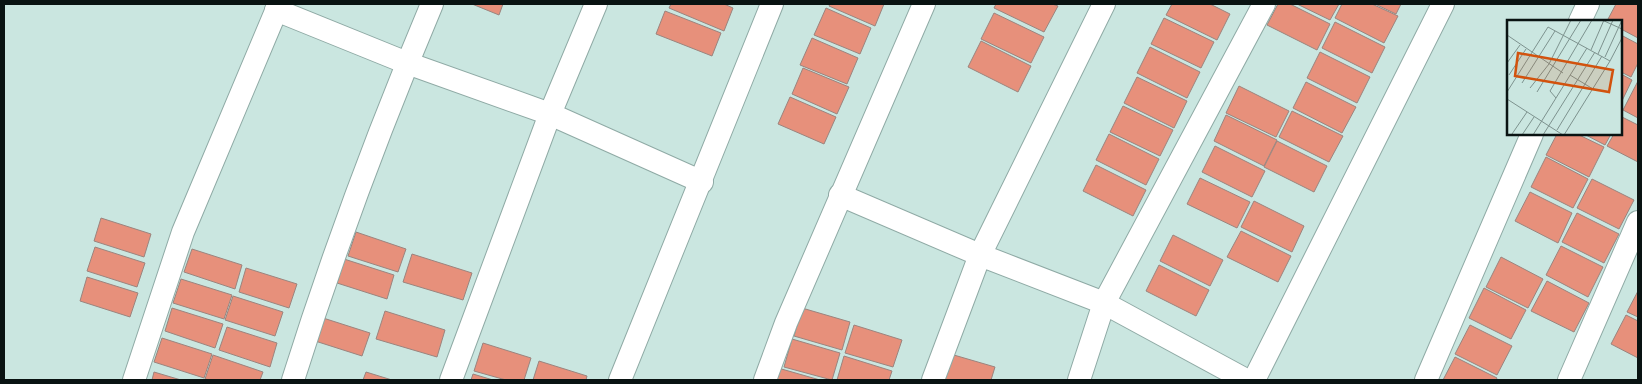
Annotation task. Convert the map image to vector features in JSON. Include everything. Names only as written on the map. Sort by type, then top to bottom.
[{"type":"street","points":[[293,380],[323,285],[407,63],[432,4]]},
{"type":"street","points":[[451,380],[550,114],[596,4]]},
{"type":"street","points":[[620,380],[702,182],[772,4]]},
{"type":"street","points":[[765,380],[786,323],[840,194],[924,4]]},
{"type":"street","points":[[933,380],[980,255],[1104,4]]},
{"type":"street","points":[[1079,380],[1104,303],[1264,4]]},
{"type":"street","points":[[1254,380],[1443,4]]},
{"type":"street","points":[[1580,20],[1588,4]]},
{"type":"street","points":[[134,380],[184,232],[277,7],[407,63],[550,114],[702,182]]},
{"type":"street","points":[[1426,380],[1532,135]]},
{"type":"street","points":[[840,194],[980,255],[1104,303],[1246,380]]},
{"type":"street","points":[[1569,380],[1638,222]]},
{"type":"building","points":[[472,4],[503,4],[499,15]]},
{"type":"building","points":[[671,4],[724,4],[733,8],[724,31],[669,8]]},
{"type":"building","points":[[830,4],[884,4],[875,26],[829,6]]},
{"type":"building","points":[[996,4],[1052,4],[1058,6],[1044,32],[994,8]]},
{"type":"building","points":[[1172,4],[1210,4],[1230,14],[1217,40],[1166,15]]},
{"type":"building","points":[[1278,4],[1290,4],[1330,24],[1317,50],[1267,25]]},
{"type":"building","points":[[1297,4],[1339,4],[1330,20]]},
{"type":"building","points":[[1342,4],[1372,4],[1398,16],[1384,43],[1335,18]]},
{"type":"building","points":[[1375,4],[1401,4],[1396,14]]},
{"type":"building","points":[[1616,4],[1638,4],[1638,38],[1622,30],[1622,20],[1608,20]]},
{"type":"building","points":[[826,8],[871,28],[860,54],[814,35]]},
{"type":"building","points":[[665,11],[721,33],[712,56],[656,34]]},
{"type":"building","points":[[994,13],[1044,37],[1031,63],[981,39]]},
{"type":"building","points":[[1164,18],[1214,42],[1201,68],[1151,44]]},
{"type":"building","points":[[1335,22],[1385,47],[1372,73],[1322,48]]},
{"type":"building","points":[[1622,36],[1638,44],[1638,63],[1631,77],[1622,72]]},
{"type":"building","points":[[812,38],[858,58],[847,84],[800,65]]},
{"type":"building","points":[[981,41],[1031,66],[1018,92],[968,67]]},
{"type":"building","points":[[1150,47],[1200,72],[1187,98],[1137,73]]},
{"type":"building","points":[[1320,52],[1370,77],[1357,103],[1307,78]]},
{"type":"building","points":[[803,68],[849,87],[837,114],[792,94]]},
{"type":"building","points":[[1622,75],[1632,80],[1622,101]]},
{"type":"building","points":[[1137,77],[1187,101],[1174,128],[1124,103]]},
{"type":"building","points":[[1638,81],[1638,118],[1623,110]]},
{"type":"building","points":[[1306,82],[1356,107],[1342,133],[1293,108]]},
{"type":"building","points":[[1239,86],[1289,111],[1276,137],[1226,113]]},
{"type":"building","points":[[790,97],[836,117],[824,144],[778,124]]},
{"type":"building","points":[[1123,106],[1173,130],[1160,156],[1110,132]]},
{"type":"building","points":[[1292,111],[1343,136],[1329,162],[1279,137]]},
{"type":"building","points":[[1226,115],[1277,140],[1264,166],[1214,141]]},
{"type":"building","points":[[1622,117],[1638,125],[1638,162],[1607,146],[1613,135],[1622,135]]},
{"type":"building","points":[[1109,134],[1159,159],[1146,185],[1096,160]]},
{"type":"building","points":[[1556,135],[1579,135],[1604,147],[1589,177],[1546,155]]},
{"type":"building","points":[[1586,135],[1610,135],[1605,145]]},
{"type":"building","points":[[1277,141],[1327,166],[1314,192],[1264,167]]},
{"type":"building","points":[[1215,146],[1265,171],[1252,197],[1202,172]]},
{"type":"building","points":[[1546,157],[1588,179],[1573,208],[1531,187]]},
{"type":"building","points":[[1096,165],[1146,190],[1133,216],[1083,191]]},
{"type":"building","points":[[1200,178],[1250,202],[1237,228],[1187,204]]},
{"type":"building","points":[[1592,179],[1634,200],[1619,229],[1577,208]]},
{"type":"building","points":[[1530,192],[1572,213],[1558,243],[1515,221]]},
{"type":"building","points":[[1254,201],[1304,226],[1292,252],[1241,227]]},
{"type":"building","points":[[1577,213],[1619,234],[1604,263],[1562,242]]},
{"type":"building","points":[[101,218],[151,234],[144,257],[94,241]]},
{"type":"building","points":[[1241,231],[1291,256],[1278,282],[1227,257]]},
{"type":"building","points":[[356,232],[406,249],[398,272],[348,256]]},
{"type":"building","points":[[1173,235],[1223,260],[1210,286],[1160,261]]},
{"type":"building","points":[[1561,246],[1603,267],[1588,297],[1546,275]]},
{"type":"building","points":[[95,247],[145,263],[137,287],[87,271]]},
{"type":"building","points":[[192,249],[242,265],[235,289],[184,272]]},
{"type":"building","points":[[412,254],[472,273],[463,300],[403,282]]},
{"type":"building","points":[[1501,257],[1543,279],[1528,308],[1486,287]]},
{"type":"building","points":[[344,259],[394,275],[387,299],[337,283]]},
{"type":"building","points":[[1159,265],[1209,290],[1196,316],[1146,291]]},
{"type":"building","points":[[246,268],[297,284],[289,308],[239,292]]},
{"type":"building","points":[[87,277],[138,293],[130,317],[80,301]]},
{"type":"building","points":[[181,279],[232,295],[224,319],[173,303]]},
{"type":"building","points":[[1547,281],[1589,303],[1574,332],[1531,311]]},
{"type":"building","points":[[1484,288],[1526,310],[1511,339],[1469,318]]},
{"type":"building","points":[[1638,291],[1638,317],[1627,312]]},
{"type":"building","points":[[233,296],[283,312],[275,336],[225,320]]},
{"type":"building","points":[[172,308],[223,324],[215,348],[165,331]]},
{"type":"building","points":[[802,308],[850,322],[842,350],[794,336]]},
{"type":"building","points":[[385,311],[445,330],[437,357],[376,339]]},
{"type":"building","points":[[1626,315],[1638,321],[1638,358],[1611,344]]},
{"type":"building","points":[[320,317],[370,333],[362,356],[312,340]]},
{"type":"building","points":[[854,325],[902,340],[893,367],[845,353]]},
{"type":"building","points":[[1470,325],[1512,346],[1497,375],[1455,354]]},
{"type":"building","points":[[227,327],[277,343],[270,367],[219,350]]},
{"type":"building","points":[[162,338],[212,354],[204,378],[154,362]]},
{"type":"building","points":[[792,339],[840,353],[832,380],[784,367]]},
{"type":"building","points":[[483,343],[531,358],[524,380],[506,380],[474,371]]},
{"type":"building","points":[[947,353],[995,367],[991,380],[938,380]]},
{"type":"building","points":[[213,355],[263,372],[260,380],[205,379]]},
{"type":"building","points":[[844,356],[892,371],[889,380],[837,380]]},
{"type":"building","points":[[1455,357],[1497,378],[1496,380],[1443,380]]},
{"type":"building","points":[[539,361],[587,376],[586,380],[533,380]]},
{"type":"building","points":[[778,368],[820,380],[774,380]]},
{"type":"building","points":[[154,372],[181,380],[152,380]]},
{"type":"building","points":[[366,372],[392,380],[363,380]]},
{"type":"building","points":[[473,374],[493,380],[471,380]]}]
